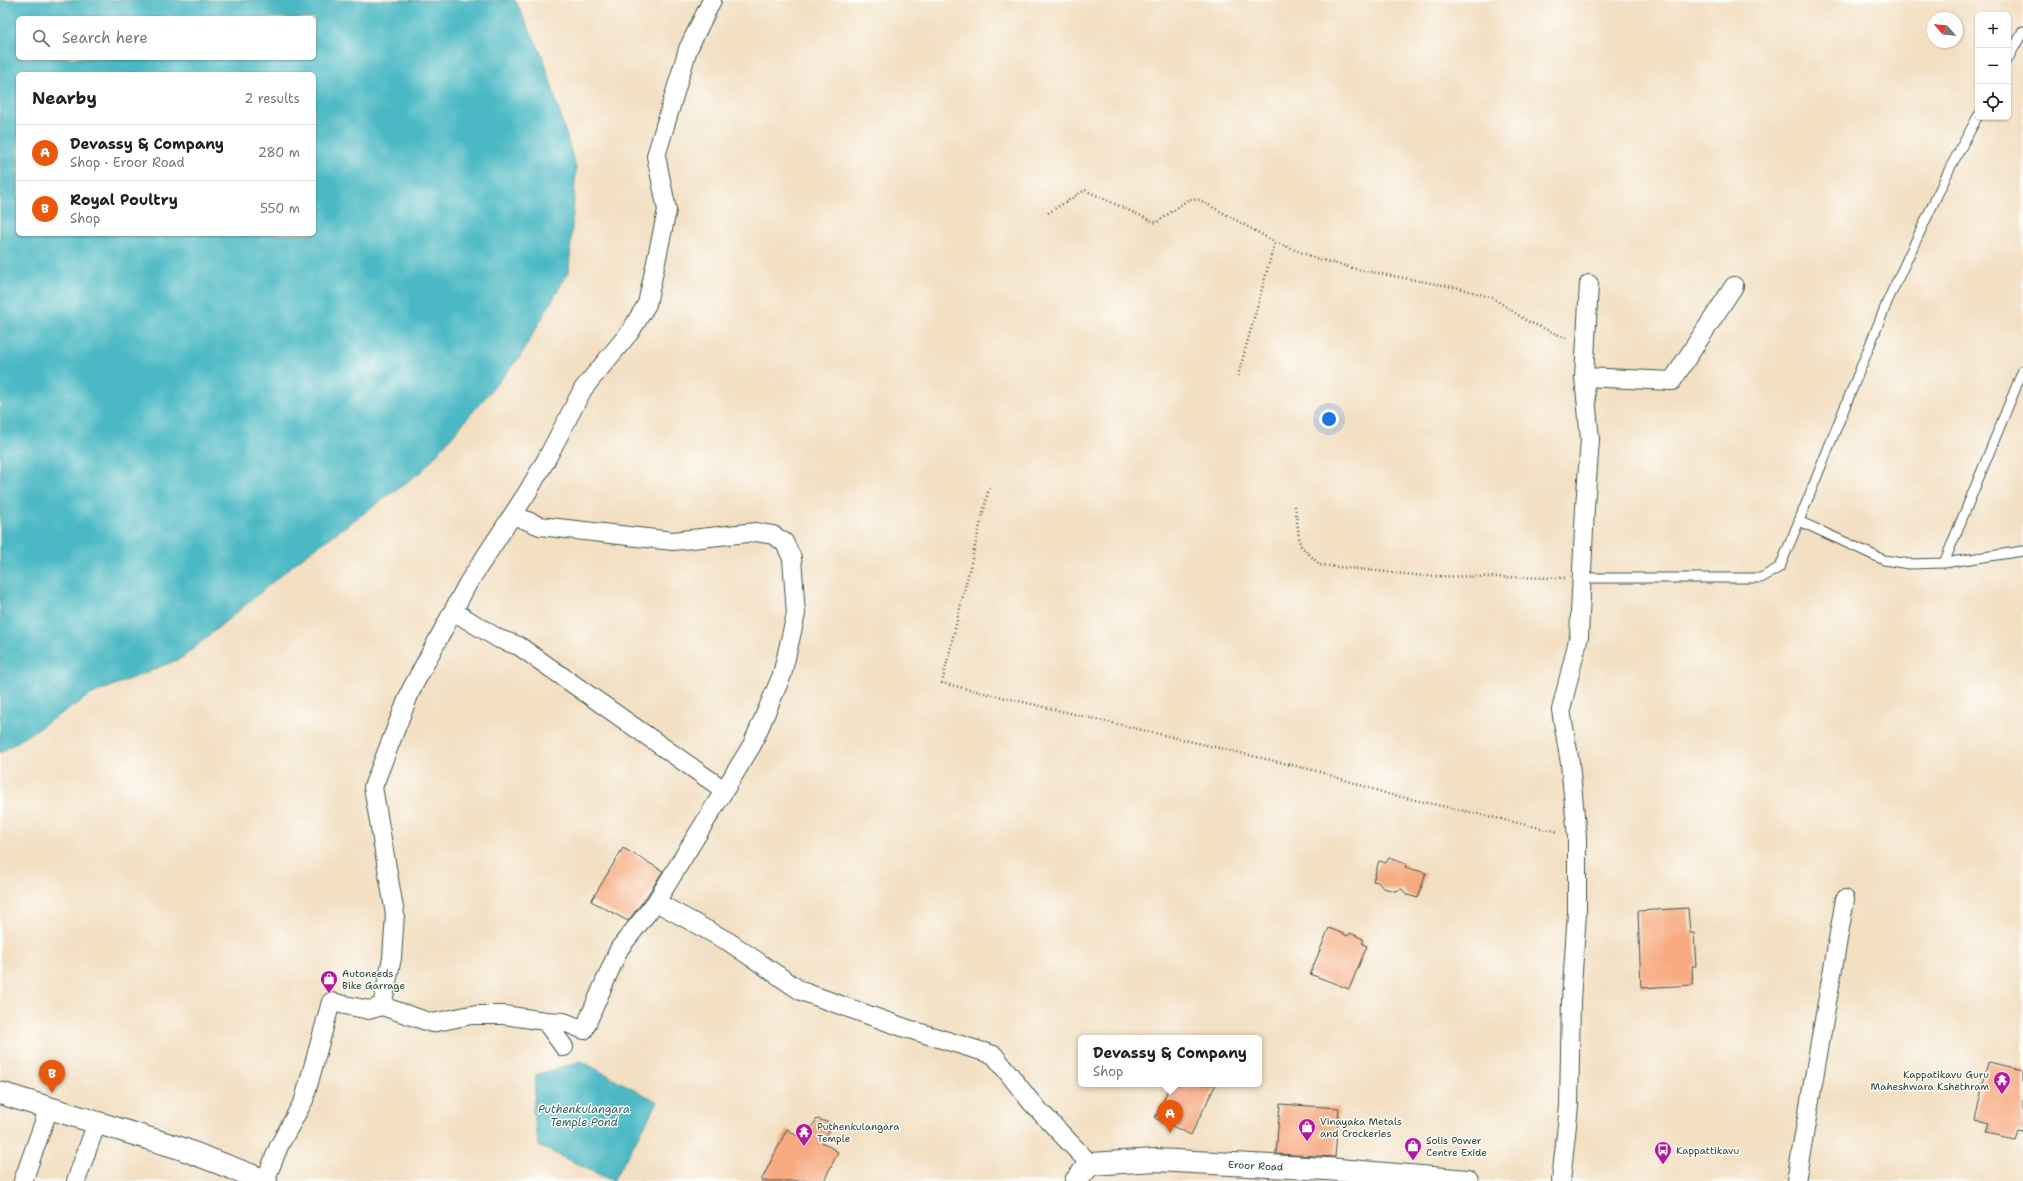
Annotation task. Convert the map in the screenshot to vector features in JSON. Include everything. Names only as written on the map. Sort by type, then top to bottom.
[{"type":"main road","points":[[0,1093],[180,1148],[236,1176],[265,1181]]},
{"type":"main road","name":"Eroor Road","points":[[1090,1164],[1156,1160],[1311,1174],[1467,1181]]},
{"type":"main road","points":[[1076,1181],[1090,1164]]},
{"type":"street","points":[[382,1006],[392,958],[395,914],[373,787],[411,690],[468,583],[513,515],[546,460],[583,389],[630,332],[647,304],[667,210],[656,156],[688,49],[712,0]]},
{"type":"street","points":[[1561,1181],[1569,1106],[1571,1000],[1577,914],[1578,837],[1570,762],[1561,710],[1579,636],[1585,507],[1590,439],[1584,377],[1590,284]]},
{"type":"street","points":[[1584,377],[1672,381],[1734,286]]},
{"type":"street","points":[[265,1181],[279,1146],[304,1100],[331,1002],[369,1010],[382,1006],[432,1024],[470,1015],[504,1015],[545,1021],[564,1022],[584,1030],[619,949],[656,902],[752,745],[782,675],[796,614],[792,558],[784,542],[773,535],[756,532],[673,541],[624,537],[540,526],[513,515]]},
{"type":"street","points":[[453,611],[499,639],[519,646],[724,790]]},
{"type":"street","points":[[1796,1181],[1845,899]]},
{"type":"street","points":[[656,902],[729,942],[801,991],[905,1028],[994,1055],[1031,1102],[1090,1164]]},
{"type":"street","points":[[545,1021],[564,1047]]},
{"type":"street","points":[[23,1181],[49,1108]]},
{"type":"street","points":[[76,1181],[97,1122]]},
{"type":"lane","points":[[2011,53],[2023,31]]},
{"type":"lane","points":[[1582,578],[1761,578],[1780,567],[1888,300],[1950,168],[1976,120]]},
{"type":"lane","points":[[1944,563],[2023,370]]},
{"type":"lane","points":[[1799,520],[1884,560],[1909,564],[1944,563],[2023,551]]},
{"type":"path","points":[[1048,212],[1085,190],[1156,223],[1189,199],[1200,200],[1275,242],[1315,258],[1360,270],[1459,288],[1493,298],[1527,320],[1586,347]]},
{"type":"path","points":[[1238,376],[1275,242]]},
{"type":"path","points":[[989,488],[942,683],[1317,771],[1388,794],[1578,837]]},
{"type":"path","points":[[1295,506],[1300,544],[1320,566],[1425,576],[1582,578]]},
{"type":"water","points":[[0,0],[515,0],[543,57],[576,168],[569,271],[519,358],[422,471],[299,560],[182,658],[90,695],[0,753]]},
{"type":"water","name":"Puthenkulangara Temple Pond","points":[[581,1061],[658,1102],[613,1181],[539,1146],[533,1112],[536,1075]]},
{"type":"building","points":[[623,848],[663,871],[647,896],[628,921],[591,901]]},
{"type":"building","points":[[1389,858],[1406,864],[1405,867],[1426,873],[1418,898],[1407,895],[1402,889],[1395,891],[1383,888],[1378,882],[1373,881],[1379,861],[1386,863]]},
{"type":"building","points":[[1688,908],[1690,933],[1694,933],[1696,966],[1692,966],[1693,985],[1641,988],[1638,911]]},
{"type":"building","points":[[1329,928],[1348,936],[1350,933],[1363,939],[1363,944],[1367,946],[1349,989],[1310,974]]},
{"type":"building","name":"Kappatikavu Guru Maheshwara Kshethram","points":[[1988,1062],[2023,1070],[2023,1131],[2017,1130],[2014,1139],[1987,1133],[1990,1124],[1975,1120]]},
{"type":"building","points":[[1170,1087],[1215,1087],[1191,1135],[1155,1118]]},
{"type":"building","points":[[1280,1104],[1339,1108],[1335,1157],[1276,1154]]},
{"type":"building","name":"Puthenkulangara Temple","points":[[817,1119],[834,1124],[822,1142],[838,1152],[824,1181],[761,1181],[787,1129],[803,1140]]},
{"type":"place","name":"Autoneeds Bike Garrage","points":[[329,994]]},
{"type":"place","name":"Royal Poultry","points":[[52,1093]]},
{"type":"place","name":"Kappatikavu Guru Maheshwara Kshethram","points":[[2002,1095]]},
{"type":"place","name":"Devassy & Company","points":[[1170,1133]]},
{"type":"place","name":"Vinayaka Metals and Crockeries","points":[[1307,1142]]},
{"type":"place","name":"Puthenkulangara Temple","points":[[804,1147]]},
{"type":"place","name":"Solis Power Centre Exide","points":[[1413,1161]]},
{"type":"place","name":"Kappattikavu","points":[[1663,1165]]}]
